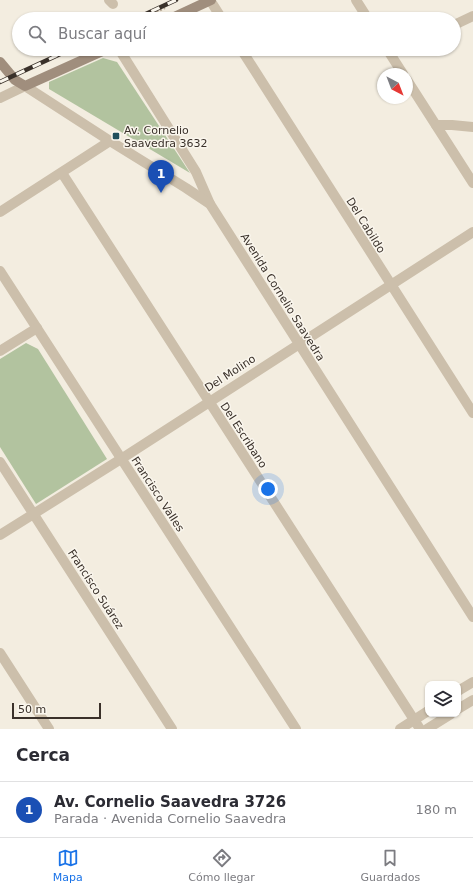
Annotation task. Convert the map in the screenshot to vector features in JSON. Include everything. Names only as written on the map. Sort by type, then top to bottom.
[{"type":"main road","points":[[185,12],[210,0]]},
{"type":"main road","points":[[25,86],[91,56]]},
{"type":"main road","name":"Avenida Cornelio Saavedra","points":[[0,62],[15,80],[25,86]]},
{"type":"street","points":[[210,0],[218,12]]},
{"type":"street","points":[[356,0],[364,12]]},
{"type":"street","points":[[461,22],[473,16]]},
{"type":"street","points":[[123,56],[196,172],[210,204]]},
{"type":"street","name":"Del Cabildo","points":[[245,56],[473,413]]},
{"type":"street","points":[[392,56],[399,68]]},
{"type":"street","points":[[0,98],[25,86]]},
{"type":"street","name":"Avenida Cornelio Saavedra","points":[[25,86],[210,204],[473,617]]},
{"type":"street","points":[[413,89],[473,183]]},
{"type":"street","points":[[436,125],[473,127]]},
{"type":"street","points":[[0,212],[110,141]]},
{"type":"street","name":"Del Escribano","points":[[62,173],[420,729]]},
{"type":"street","name":"Del Molino","points":[[0,535],[121,459],[473,232]]},
{"type":"street","name":"Francisco Valles","points":[[0,271],[296,729]]},
{"type":"street","points":[[0,351],[37,328]]},
{"type":"street","name":"Francisco Suárez","points":[[0,462],[172,729]]},
{"type":"street","points":[[0,653],[49,729]]},
{"type":"street","points":[[461,689],[473,682]]},
{"type":"street","points":[[461,707],[473,700]]},
{"type":"street","points":[[400,729],[425,713]]},
{"type":"street","points":[[427,729],[445,717]]},
{"type":"path","points":[[157,12],[169,6]]},
{"type":"green space","points":[[103,58],[117,62],[190,173],[49,89],[49,82]]},
{"type":"green space","points":[[26,343],[38,349],[107,459],[36,504],[0,447],[0,359]]},
{"type":"railway","points":[[150,12],[176,0]]},
{"type":"railway","points":[[0,82],[56,56]]},
{"type":"place","name":"Av. Cornelio Saavedra 3632","points":[[116,136]]},
{"type":"place","name":"Av. Cornelio Saavedra 3726","points":[[161,193]]}]
